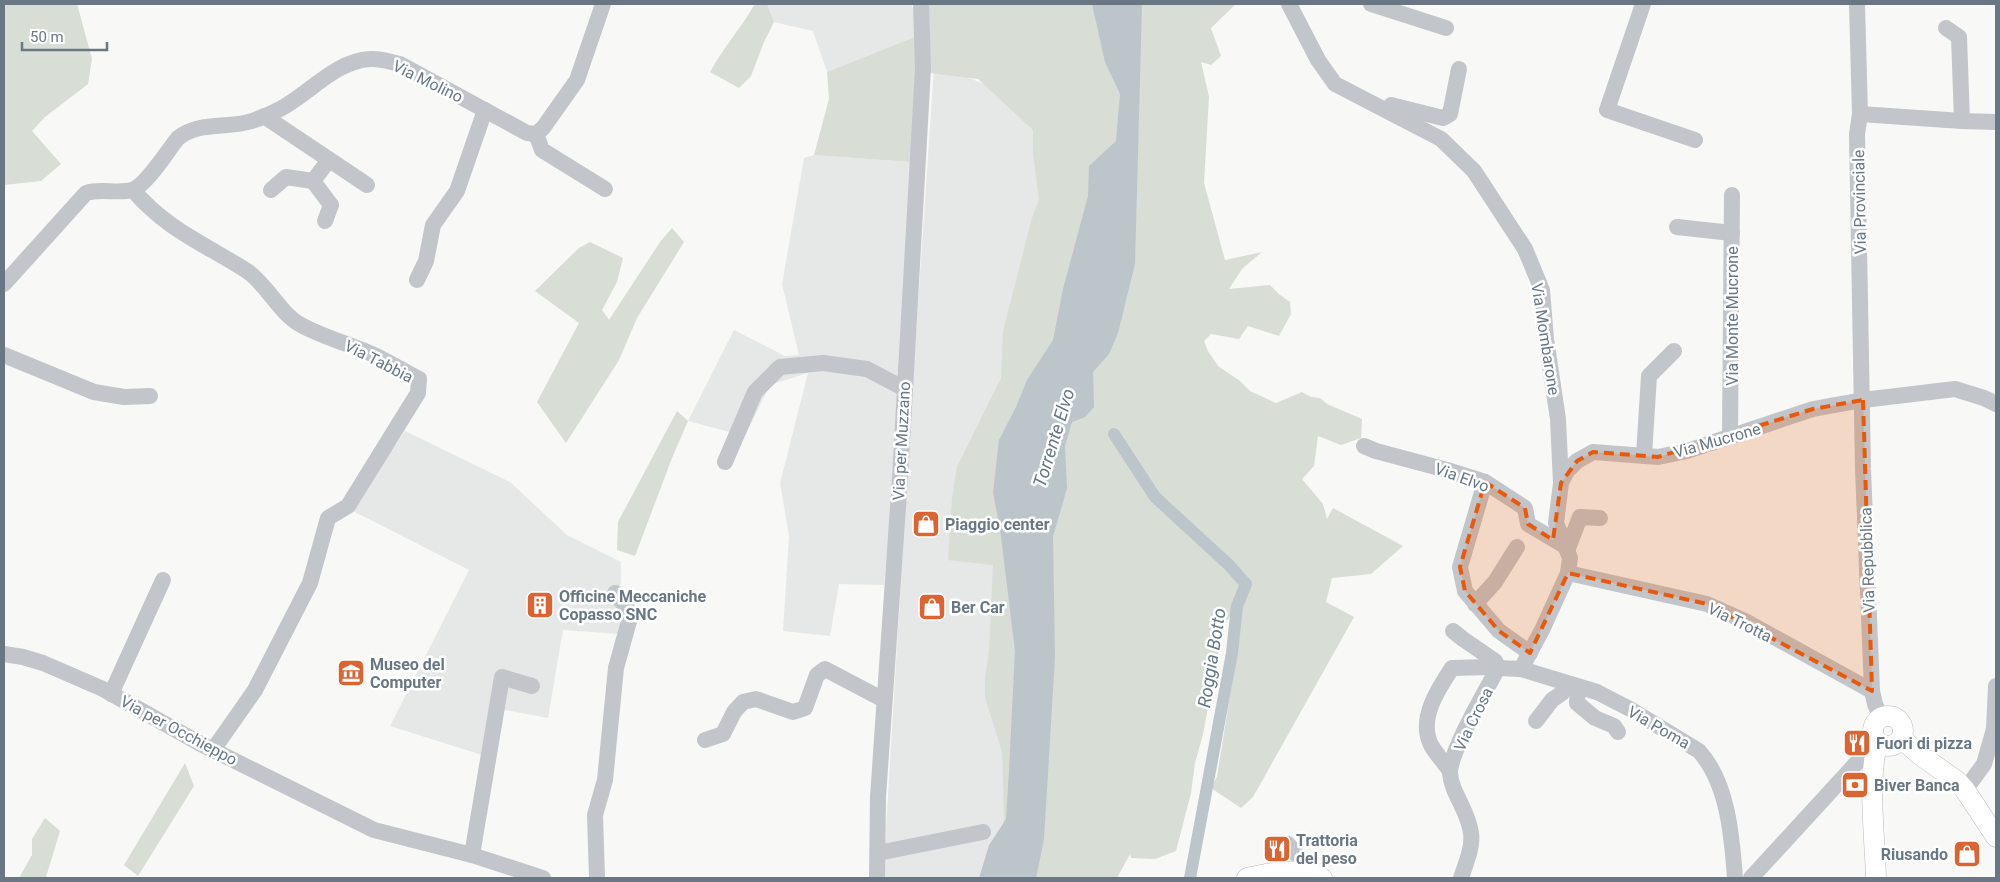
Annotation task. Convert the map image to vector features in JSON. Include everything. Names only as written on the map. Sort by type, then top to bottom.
[{"type":"main road","points":[[1876,748],[1890,746],[1901,738],[1903,729],[1899,720],[1890,716],[1880,718],[1873,729],[1876,748],[1873,785],[1876,878]]},
{"type":"main road","points":[[1901,738],[1920,755],[1957,781],[1993,825]]},
{"type":"main road","points":[[1246,878],[1277,873],[1317,875]]},
{"type":"street","points":[[603,4],[577,80],[543,128],[536,134],[542,150],[605,189]]},
{"type":"street","name":"Via per Muzzano","points":[[877,878],[878,798],[922,69],[921,4]]},
{"type":"street","name":"Via Mombarone","points":[[1289,4],[1318,60],[1335,84],[1441,139],[1474,171],[1525,249],[1542,290],[1546,339],[1558,419],[1561,483]]},
{"type":"street","points":[[1371,4],[1446,28]]},
{"type":"street","points":[[1643,4],[1607,110],[1695,140]]},
{"type":"street","name":"Via Provinciale","points":[[1857,4],[1860,114],[1857,134],[1863,400]]},
{"type":"street","points":[[1946,28],[1959,36],[1962,121]]},
{"type":"street","name":"Via Molino","points":[[133,190],[141,185],[184,133],[194,129],[250,122],[280,109],[338,70],[369,59],[400,64],[527,133],[536,134]]},
{"type":"street","points":[[1367,99],[1443,118],[1450,114],[1459,69]]},
{"type":"street","points":[[417,280],[426,261],[433,225],[456,191],[484,110]]},
{"type":"street","points":[[1860,114],[1996,122]]},
{"type":"street","points":[[264,116],[367,185]]},
{"type":"street","points":[[313,181],[329,160]]},
{"type":"street","points":[[271,190],[286,177],[313,181],[331,205],[325,222]]},
{"type":"street","points":[[4,284],[86,193],[93,190],[133,190]]},
{"type":"street","name":"Via Tabbia","points":[[133,190],[163,220],[189,238],[250,272],[287,314],[300,325],[373,354],[419,379],[418,393],[348,506],[328,518],[306,592],[255,690],[213,750]]},
{"type":"street","name":"Via Monte Mucrone","points":[[1730,436],[1732,195]]},
{"type":"street","points":[[1677,227],[1732,233]]},
{"type":"street","points":[[1644,455],[1649,376],[1674,351]]},
{"type":"street","points":[[4,355],[94,392],[124,397],[150,396]]},
{"type":"street","points":[[725,462],[755,392],[780,367],[823,363],[867,369],[904,389]]},
{"type":"street","name":"Via Mucrone","points":[[1568,548],[1556,524],[1561,483],[1567,471],[1577,461],[1593,452],[1658,457],[1687,451],[1813,410],[1863,400],[1956,389],[1996,404]]},
{"type":"street","name":"Via Repubblica","points":[[1863,400],[1863,469],[1872,691],[1880,718]]},
{"type":"street","name":"Via Elvo","points":[[1364,446],[1486,482],[1525,508],[1528,524],[1568,548]]},
{"type":"street","points":[[1486,482],[1460,567],[1465,591],[1499,631],[1530,653]]},
{"type":"street","points":[[1521,669],[1568,573],[1570,558],[1568,548],[1580,517],[1600,518]]},
{"type":"street","points":[[1475,604],[1495,582],[1517,547]]},
{"type":"street","name":"Via Trotta","points":[[1568,573],[1707,604],[1745,621],[1872,691]]},
{"type":"street","points":[[111,694],[163,580]]},
{"type":"street","points":[[597,878],[595,814],[605,780],[616,668],[630,614],[616,593]]},
{"type":"street","points":[[1453,631],[1495,661],[1498,668]]},
{"type":"street","name":"Via per Occhieppo","points":[[4,654],[43,663],[111,694],[213,750],[374,830],[472,854],[543,878]]},
{"type":"street","name":"Via Crosa","points":[[1450,771],[1431,744],[1427,730],[1428,713],[1437,691],[1452,668],[1490,666],[1521,669]]},
{"type":"street","name":"Via Crosa","points":[[1460,878],[1472,844],[1472,838],[1468,818],[1452,784],[1450,771],[1456,750],[1498,668]]},
{"type":"street","name":"Via Poma","points":[[1521,669],[1597,692],[1693,746],[1708,760],[1716,775],[1724,800],[1735,878]]},
{"type":"street","points":[[706,740],[723,734],[734,712],[743,702],[756,699],[793,712],[805,708],[817,675],[825,670],[884,700]]},
{"type":"street","points":[[472,854],[502,677],[532,686]]},
{"type":"street","points":[[1536,721],[1552,700],[1573,686],[1577,703],[1595,718],[1614,726],[1618,732]]},
{"type":"street","points":[[1966,790],[1984,764],[1994,729],[1996,686]]},
{"type":"street","points":[[1750,878],[1862,757],[1876,748]]},
{"type":"street","points":[[878,853],[983,832]]},
{"type":"street","points":[[1288,844],[1317,875]]},
{"type":"highlighted area","points":[[1863,400],[1872,691],[1707,604],[1568,573],[1530,653],[1499,631],[1465,591],[1460,567],[1485,482],[1525,508],[1528,524],[1553,540],[1561,483],[1577,461],[1593,452],[1658,457],[1813,409]]},
{"type":"shaded area","points":[[4,4],[77,4],[92,59],[88,84],[45,117],[32,131],[61,164],[41,181],[4,185]]},
{"type":"shaded area","points":[[755,4],[767,4],[774,22],[751,76],[739,88],[710,72]]},
{"type":"shaded area","points":[[767,4],[912,4],[917,36],[827,72],[813,31],[774,22]]},
{"type":"shaded area","points":[[926,4],[1236,4],[1211,28],[1221,56],[1211,65],[1201,62],[1209,97],[1204,183],[1225,260],[1262,252],[1242,269],[1229,289],[1270,285],[1290,302],[1291,314],[1279,336],[1248,326],[1239,339],[1211,334],[1204,341],[1218,366],[1240,381],[1250,391],[1276,403],[1302,392],[1311,397],[1320,398],[1327,404],[1362,419],[1361,438],[1341,445],[1318,436],[1314,466],[1302,479],[1323,504],[1327,519],[1333,508],[1403,546],[1371,574],[1332,578],[1326,602],[1354,617],[1253,797],[1241,808],[1211,788],[1217,777],[1237,652],[1242,605],[1249,584],[1230,563],[1194,531],[1193,534],[1243,583],[1237,606],[1218,635],[1221,640],[1203,734],[1195,763],[1191,793],[1176,851],[1155,859],[1131,858],[1130,854],[1117,878],[998,878],[1004,819],[1002,751],[985,698],[993,565],[948,560],[952,499],[957,467],[1001,378],[1003,331],[1032,218],[1039,200],[1033,153],[1033,130],[978,79],[930,73]]},
{"type":"shaded area","points":[[917,36],[911,162],[814,155],[829,99],[827,72]]},
{"type":"shaded area","points":[[934,67],[944,67],[993,88],[1050,130],[1006,819],[989,845],[979,878],[883,878],[915,349]]},
{"type":"shaded area","points":[[814,155],[911,162],[892,504],[884,585],[839,584],[830,636],[783,631],[789,536],[780,483],[808,373],[770,385],[745,436],[688,421],[734,330],[785,356],[799,355],[782,284],[804,158]]},
{"type":"shaded area","points":[[672,228],[684,242],[637,318],[619,360],[566,443],[537,402],[579,323],[535,291],[579,248],[590,242],[623,258],[617,282],[602,310],[609,320],[660,242]]},
{"type":"shaded area","points":[[677,411],[688,421],[635,556],[617,550],[618,522]]},
{"type":"shaded area","points":[[405,431],[510,482],[567,535],[621,562],[620,634],[563,630],[548,718],[494,708],[482,755],[390,726],[469,570],[351,510]]},
{"type":"shaded area","points":[[185,763],[194,786],[138,876],[124,865]]},
{"type":"shaded area","points":[[45,818],[60,831],[46,877],[48,878],[19,878],[32,855],[32,839]]},
{"type":"water","name":"Torrente Elvo","points":[[1092,4],[1142,4],[1135,264],[1118,333],[1109,354],[1093,372],[1094,407],[1085,417],[1072,422],[1065,446],[1067,488],[1053,537],[1055,657],[1044,839],[1036,878],[979,878],[989,845],[1006,819],[1015,651],[1000,529],[993,493],[999,440],[1027,380],[1053,340],[1063,289],[1088,196],[1089,166],[1116,141],[1120,94],[1105,62]]},
{"type":"waterway","name":"Roggia Botto","points":[[1114,434],[1155,497],[1229,565],[1246,584],[1237,606],[1232,653],[1190,878]]},
{"type":"place","name":"Piaggio center","points":[[926,524]]},
{"type":"place","name":"Officine Meccaniche Copasso SNC","points":[[540,605]]},
{"type":"place","name":"Ber Car","points":[[932,607]]},
{"type":"place","name":"Museo del Computer","points":[[351,673]]},
{"type":"place","name":"Fuori di pizza","points":[[1857,743]]},
{"type":"place","name":"Biver Banca","points":[[1855,785]]},
{"type":"place","name":"Trattoria del peso","points":[[1277,849]]},
{"type":"place","name":"Riusando","points":[[1967,854]]}]
